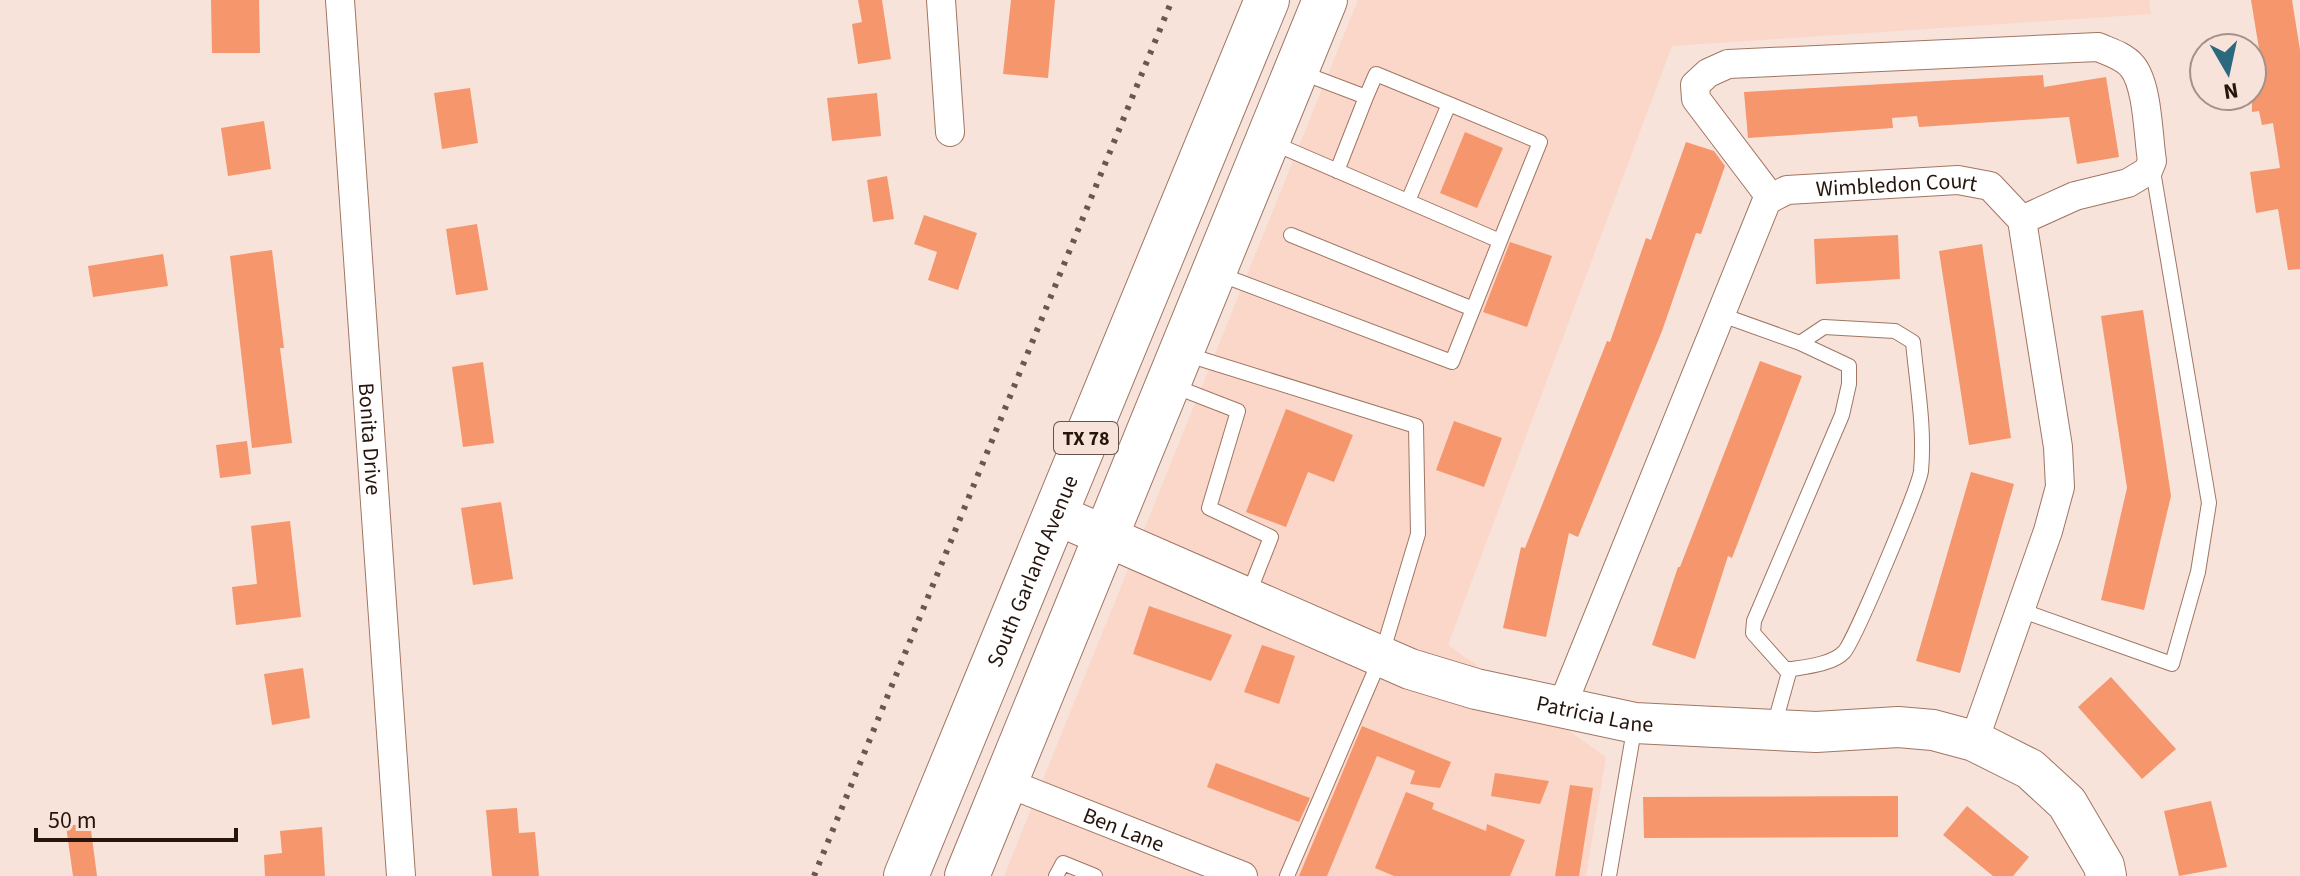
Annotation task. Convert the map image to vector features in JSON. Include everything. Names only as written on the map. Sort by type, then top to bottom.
[{"type":"main road","name":"South Garland Avenue","points":[[906,876],[1267,0]]},
{"type":"main road","name":"TX 78","points":[[967,876],[1325,0]]},
{"type":"street","name":"Bonita Drive","points":[[340,0],[401,876]]},
{"type":"street","points":[[941,0],[950,132]]},
{"type":"street","points":[[1562,706],[1719,314],[1767,200],[1771,198],[1696,99],[1695,85],[1708,73],[1728,64],[2098,47],[2130,64],[2139,77],[2152,161],[2148,171],[2139,178],[2075,196],[2022,220],[2058,447],[2060,487],[2048,531],[1974,741]]},
{"type":"street","name":"Wimbledon Court","points":[[1771,198],[1787,190],[1958,180],[1990,186],[2022,220]]},
{"type":"street","name":"Patricia Lane","points":[[1055,514],[1381,657],[1476,689],[1635,723],[1816,732],[1910,728],[1933,730],[1974,741],[2030,769],[2067,803],[2104,866],[2106,876]]},
{"type":"street","name":"Ben Lane","points":[[1005,782],[1243,876]]},
{"type":"lane","points":[[1296,70],[1366,97]]},
{"type":"lane","points":[[1215,272],[1452,362],[1540,142],[1376,74],[1337,171]]},
{"type":"lane","points":[[1408,201],[1449,104]]},
{"type":"lane","points":[[1267,141],[1500,241]]},
{"type":"lane","points":[[2020,610],[2172,664],[2198,572],[2209,503],[2152,161]]},
{"type":"lane","points":[[1291,235],[1473,309]]},
{"type":"lane","points":[[1719,314],[1800,343],[1849,366],[1849,384],[1842,415],[1754,621],[1753,633],[1786,670],[1820,664],[1844,653],[1920,476],[1923,438],[1913,342],[1895,331],[1824,327],[1800,343]]},
{"type":"lane","points":[[1175,369],[1238,411],[1209,508],[1271,537],[1247,598]]},
{"type":"lane","points":[[1175,369],[1416,426],[1418,534],[1381,657],[1287,876]]},
{"type":"lane","points":[[1773,730],[1790,669]]},
{"type":"lane","points":[[1609,876],[1635,723]]},
{"type":"lane","points":[[1056,876],[1063,863],[1095,876]]},
{"type":"shaded area","points":[[1358,0],[2149,0],[2151,14],[1672,46],[1448,645],[1606,757],[1586,876],[1004,876]]},
{"type":"building","points":[[211,0],[259,0],[260,53],[212,53]]},
{"type":"building","points":[[858,0],[882,0],[891,59],[858,64],[852,24],[862,22]]},
{"type":"building","points":[[1011,0],[1055,0],[1048,78],[1003,74]]},
{"type":"building","points":[[2251,0],[2292,0],[2300,50],[2300,269],[2288,270],[2278,209],[2256,213],[2250,172],[2280,168],[2273,123],[2262,125],[2259,112],[2268,112],[2268,32],[2256,32]]},
{"type":"building","points":[[2043,75],[2044,87],[2106,77],[2119,157],[2077,164],[2069,117],[1919,127],[1917,116],[1892,118],[1893,128],[1748,138],[1744,92]]},
{"type":"building","points":[[470,88],[478,143],[442,149],[434,93]]},
{"type":"building","points":[[877,93],[881,136],[832,141],[827,98]]},
{"type":"building","points":[[264,121],[271,169],[228,176],[221,128]]},
{"type":"building","points":[[1465,132],[1503,148],[1477,208],[1440,193]]},
{"type":"building","points":[[1686,142],[1714,151],[1725,166],[1701,234],[1696,233],[1662,331],[1578,537],[1569,533],[1546,637],[1503,628],[1521,547],[1525,548],[1607,341],[1610,342],[1646,238],[1651,240]]},
{"type":"building","points":[[887,176],[894,219],[873,222],[867,180]]},
{"type":"building","points":[[924,215],[977,233],[958,290],[928,280],[937,252],[914,244]]},
{"type":"building","points":[[477,224],[488,290],[456,295],[446,229]]},
{"type":"building","points":[[1898,235],[1900,279],[1816,284],[1814,239]]},
{"type":"building","points":[[1510,242],[1552,256],[1527,327],[1483,312]]},
{"type":"building","points":[[1982,244],[2011,438],[1969,445],[1939,251]]},
{"type":"building","points":[[272,250],[292,443],[252,448],[230,256]]},
{"type":"building","points":[[163,254],[168,286],[93,297],[88,266]]},
{"type":"building","points":[[2143,310],[2171,496],[2144,610],[2101,600],[2127,488],[2101,316]]},
{"type":"building","points":[[1760,361],[1802,376],[1732,558],[1728,556],[1695,659],[1652,645],[1678,567]]},
{"type":"building","points":[[483,362],[494,443],[463,447],[452,367]]},
{"type":"building","points":[[1286,409],[1353,435],[1334,482],[1308,472],[1286,527],[1246,512]]},
{"type":"building","points":[[1454,421],[1502,438],[1484,487],[1436,470]]},
{"type":"building","points":[[247,441],[251,474],[220,478],[216,445]]},
{"type":"building","points":[[1971,472],[2014,484],[1960,673],[1916,661]]},
{"type":"building","points":[[501,502],[513,579],[473,585],[461,508]]},
{"type":"building","points":[[290,521],[301,617],[236,625],[232,587],[257,584],[251,526]]},
{"type":"building","points":[[1149,606],[1232,635],[1211,681],[1133,654]]},
{"type":"building","points":[[1262,645],[1295,656],[1279,704],[1244,692]]},
{"type":"building","points":[[303,668],[310,718],[272,725],[264,674]]},
{"type":"building","points":[[2111,677],[2176,749],[2142,779],[2078,707]]},
{"type":"building","points":[[1362,726],[1451,762],[1440,788],[1410,784],[1415,771],[1377,756],[1327,876],[1299,876]]},
{"type":"building","points":[[1216,763],[1310,798],[1299,822],[1207,787]]},
{"type":"building","points":[[1495,773],[1549,781],[1540,804],[1491,796]]},
{"type":"building","points":[[1570,785],[1593,788],[1579,876],[1555,876]]},
{"type":"building","points":[[1406,792],[1434,803],[1432,809],[1486,831],[1487,824],[1525,840],[1510,876],[1394,876],[1375,868]]},
{"type":"building","points":[[1898,796],[1898,837],[1644,838],[1643,797]]},
{"type":"building","points":[[2211,801],[2227,867],[2179,876],[2164,811]]},
{"type":"building","points":[[1967,806],[2029,857],[2013,876],[1993,876],[1943,835]]},
{"type":"building","points":[[517,808],[519,833],[535,832],[539,876],[492,876],[486,810]]},
{"type":"building","points":[[90,823],[97,876],[73,876],[66,826]]},
{"type":"building","points":[[322,827],[325,876],[265,876],[264,855],[282,853],[280,831]]},
{"type":"railway","points":[[814,876],[1172,0]]}]
